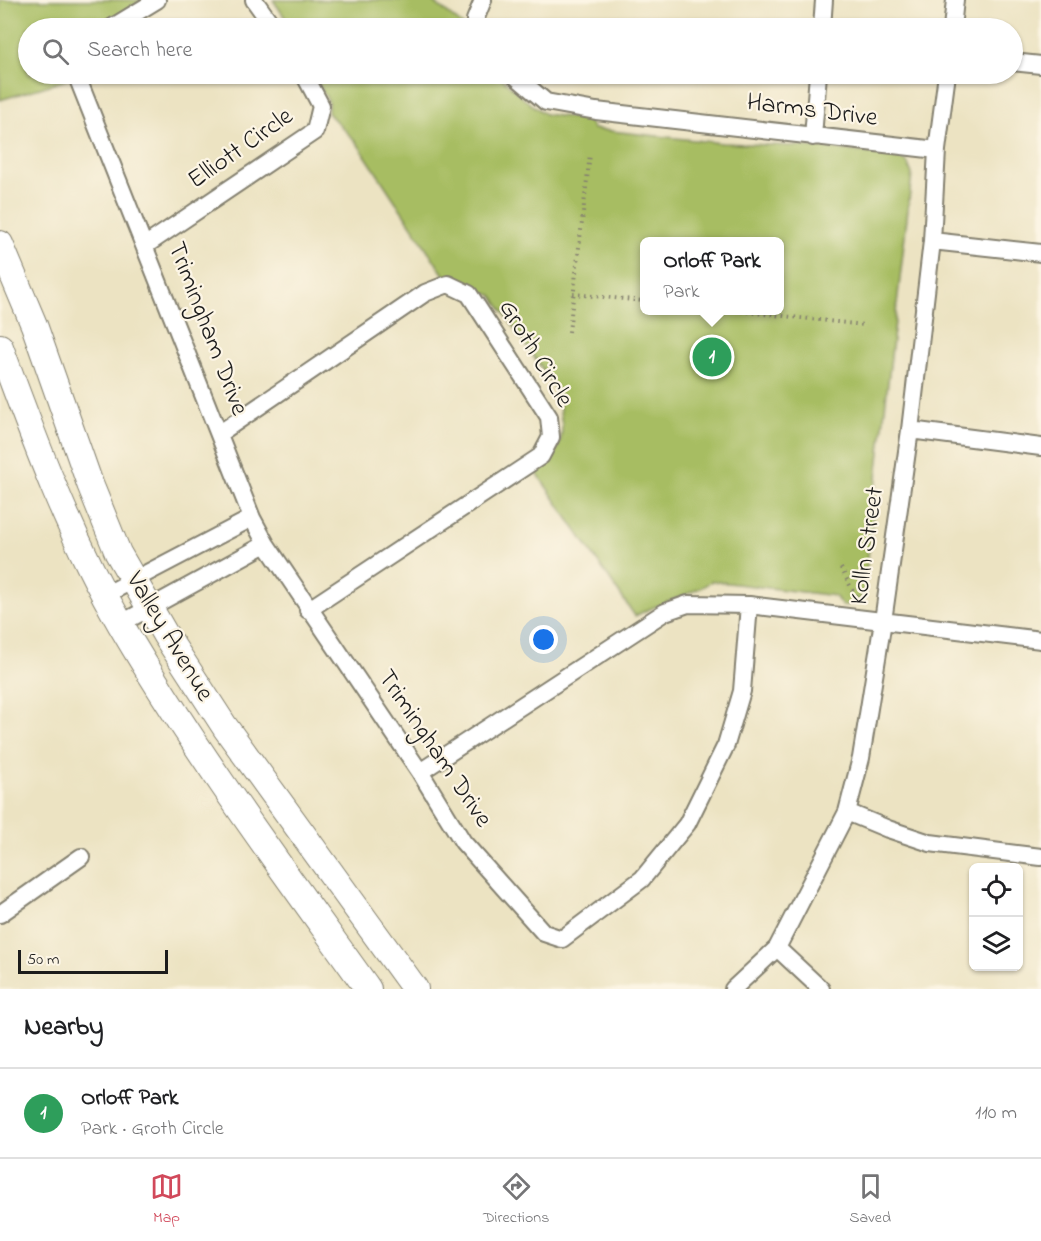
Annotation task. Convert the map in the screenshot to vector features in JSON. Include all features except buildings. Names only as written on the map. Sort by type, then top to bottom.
[{"type":"main road","name":"Valley Avenue","points":[[0,244],[34,325],[90,484],[118,553],[133,580],[225,727],[415,989]]},
{"type":"main road","name":"Valley Avenue","points":[[0,347],[48,476],[120,624],[198,751],[368,989]]},
{"type":"street","points":[[127,18],[157,0]]},
{"type":"street","points":[[254,0],[267,18]]},
{"type":"street","points":[[477,18],[483,0]]},
{"type":"street","points":[[823,18],[824,0]]},
{"type":"street","points":[[953,18],[955,0]]},
{"type":"street","points":[[1023,63],[1041,65]]},
{"type":"street","name":"Trimingham Drive","points":[[80,84],[146,245],[252,518],[266,544],[308,610],[420,772],[463,842],[544,933],[562,939],[642,879],[687,824],[726,745],[742,691],[748,605]]},
{"type":"street","name":"Elliott Circle","points":[[146,245],[315,131],[321,106],[309,84]]},
{"type":"street","name":"Harms Drive","points":[[525,84],[546,102],[596,111],[937,150]]},
{"type":"street","points":[[813,137],[817,84]]},
{"type":"street","name":"Kolln Street","points":[[733,989],[777,948],[847,812],[861,758],[910,430],[932,241],[937,150],[946,84]]},
{"type":"street","points":[[932,241],[1041,253]]},
{"type":"street","name":"Groth Circle","points":[[220,433],[425,293],[448,284],[469,294],[549,417],[551,437],[541,456],[308,610]]},
{"type":"street","points":[[910,430],[1041,447]]},
{"type":"street","points":[[105,595],[252,518]]},
{"type":"street","points":[[120,624],[266,544]]},
{"type":"street","points":[[420,772],[665,612],[688,604],[748,605],[1041,640]]},
{"type":"street","points":[[847,812],[930,843],[1041,857]]},
{"type":"street","points":[[0,914],[81,857]]},
{"type":"street","points":[[777,948],[821,989]]},
{"type":"path","points":[[569,332],[590,154]]},
{"type":"path","points":[[573,294],[640,301]]},
{"type":"path","points":[[774,315],[864,325]]},
{"type":"path","points":[[841,567],[856,597]]},
{"type":"green space","points":[[0,0],[142,0],[116,18],[18,18],[18,84],[53,84],[0,100]]},
{"type":"green space","points":[[273,0],[431,0],[454,18],[285,18]]},
{"type":"green space","points":[[319,84],[508,84],[545,114],[588,120],[593,129],[722,143],[820,147],[895,156],[907,162],[912,174],[864,591],[857,603],[842,606],[835,596],[712,581],[635,616],[536,472],[547,463],[560,440],[562,433],[561,397],[492,295],[444,275],[357,143],[328,113],[328,101]]},
{"type":"place","name":"Orloff Park","points":[[712,357]]}]
